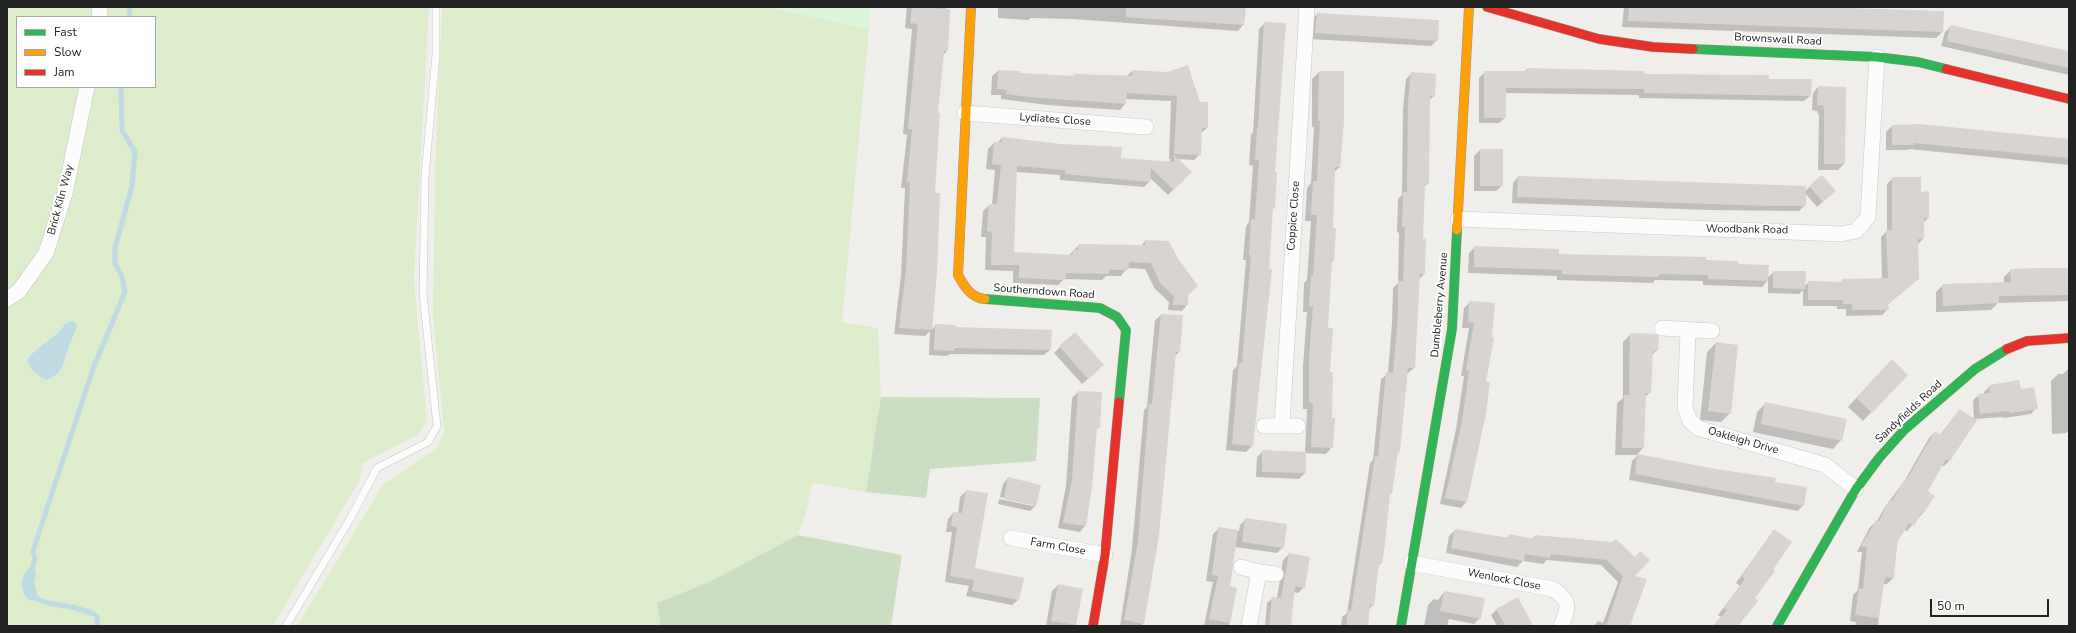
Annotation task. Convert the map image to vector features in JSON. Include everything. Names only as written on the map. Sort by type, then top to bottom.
[{"type":"street","name":"Southerndown Road","points":[[971,7],[958,275],[966,290],[981,299],[1100,308],[1117,317],[1126,330],[1105,555],[1093,626]]},
{"type":"street","name":"Coppice Close","points":[[1282,425],[1307,7]]},
{"type":"street","name":"Dumbleberry Avenue","points":[[1401,626],[1452,329],[1469,7]]},
{"type":"street","name":"Brownswall Road","points":[[1487,7],[1599,39],[1653,47],[1877,57],[1918,62],[2069,99]]},
{"type":"street","name":"Woodbank Road","points":[[1458,220],[1841,234],[1856,231],[1868,217],[1877,57]]},
{"type":"street","name":"Brick Kiln Way","points":[[7,299],[19,291],[46,254],[64,193],[87,88]]},
{"type":"street","name":"Lydiates Close","points":[[965,113],[1146,127]]},
{"type":"street","points":[[1662,328],[1688,331],[1712,331]]},
{"type":"street","name":"Oakleigh Drive","points":[[1688,331],[1685,408],[1690,421],[1698,428],[1826,465],[1856,489]]},
{"type":"street","name":"Sandyfields Road","points":[[1777,626],[1856,489],[1878,458],[1904,430],[1975,369],[2001,351],[2021,343],[2069,338]]},
{"type":"street","points":[[1264,426],[1298,426]]},
{"type":"street","name":"Farm Close","points":[[1011,538],[1105,555]]},
{"type":"street","name":"Wenlock Close","points":[[1411,563],[1553,589],[1564,597],[1568,605],[1561,626]]},
{"type":"street","points":[[1241,567],[1259,572],[1276,574]]},
{"type":"street","points":[[1249,626],[1259,572]]},
{"type":"lane","points":[[286,626],[350,519],[377,468],[428,442],[437,426],[423,294],[425,176],[436,55],[436,7]]},
{"type":"green space","points":[[7,7],[429,7],[414,279],[427,421],[418,435],[363,463],[359,481],[273,626],[7,626]]},
{"type":"green space","points":[[442,7],[768,7],[869,29],[842,322],[878,328],[881,397],[866,492],[812,483],[807,509],[798,535],[709,582],[657,603],[661,626],[297,626],[383,485],[438,447],[444,431],[433,316],[435,172]]},
{"type":"green space","points":[[768,7],[870,7],[869,29]]},
{"type":"green space","points":[[881,397],[1040,398],[1036,461],[930,469],[926,498],[866,492]]},
{"type":"green space","points":[[798,535],[902,555],[891,626],[661,626],[657,603],[709,582]]},
{"type":"water","points":[[73,321],[77,325],[63,364],[59,372],[46,380],[34,372],[27,360],[36,350],[62,329],[66,323]]},
{"type":"water","points":[[33,566],[36,573],[34,583],[38,597],[31,601],[23,592],[22,583],[25,573]]},
{"type":"building","points":[[912,7],[950,9],[948,51],[944,51],[938,113],[940,113],[935,193],[940,193],[937,274],[932,330],[899,328],[906,270],[910,182],[907,182],[912,129],[908,129],[918,24],[910,23]]},
{"type":"building","points":[[1126,7],[1246,7],[1244,25],[1126,17]]},
{"type":"building","points":[[1629,7],[1816,7],[1944,11],[1943,32],[1628,21]]},
{"type":"building","points":[[1317,13],[1439,20],[1438,41],[1315,33]]},
{"type":"building","points":[[1264,22],[1286,23],[1275,172],[1277,172],[1275,208],[1273,208],[1269,269],[1272,269],[1253,446],[1232,444],[1239,363],[1242,363],[1251,255],[1249,255],[1251,219],[1255,219],[1259,160],[1255,160]]},
{"type":"building","points":[[1950,25],[2069,51],[2069,68],[1947,41]]},
{"type":"building","points":[[1188,65],[1200,102],[1208,102],[1208,128],[1202,128],[1201,155],[1174,154],[1177,96],[1127,93],[1126,104],[1029,97],[1006,94],[1007,90],[997,89],[998,70],[1020,71],[1020,73],[1073,76],[1074,74],[1132,76],[1132,70],[1167,72]]},
{"type":"building","points":[[1527,68],[1644,71],[1644,74],[1769,75],[1769,79],[1812,79],[1811,96],[1644,93],[1644,89],[1506,88],[1506,118],[1484,118],[1484,71],[1527,71]]},
{"type":"building","points":[[1319,71],[1344,71],[1344,122],[1340,167],[1335,167],[1333,228],[1336,228],[1334,261],[1332,261],[1328,328],[1333,328],[1330,372],[1333,372],[1332,418],[1335,418],[1333,448],[1311,447],[1313,403],[1309,403],[1309,359],[1313,306],[1309,306],[1311,276],[1313,276],[1317,215],[1311,215],[1313,181],[1317,181],[1320,121],[1318,121]]},
{"type":"building","points":[[1411,72],[1436,74],[1435,96],[1430,96],[1429,184],[1425,184],[1423,239],[1426,239],[1425,274],[1420,274],[1415,368],[1408,368],[1400,452],[1398,452],[1392,494],[1390,494],[1385,544],[1382,564],[1379,563],[1374,606],[1370,605],[1368,626],[1346,626],[1348,610],[1351,611],[1375,456],[1378,457],[1386,372],[1393,373],[1398,316],[1398,281],[1403,281],[1405,227],[1402,227],[1403,192],[1407,192],[1408,102]]},
{"type":"building","points":[[1818,86],[1846,87],[1845,164],[1824,164],[1824,110],[1823,105],[1817,105]]},
{"type":"building","points":[[1920,124],[2069,139],[2069,158],[1914,143],[1914,145],[1892,145],[1892,125]]},
{"type":"building","points":[[1002,137],[1061,144],[1122,147],[1121,158],[1174,162],[1174,155],[1192,172],[1174,190],[1151,168],[1150,182],[1065,174],[1065,170],[1017,166],[1014,252],[1072,255],[1073,250],[1078,250],[1078,244],[1145,245],[1145,240],[1169,241],[1177,257],[1198,286],[1188,295],[1188,305],[1173,305],[1174,296],[1160,283],[1151,263],[1129,262],[1128,270],[1109,270],[1109,274],[1066,273],[1065,280],[1019,278],[1019,265],[991,265],[992,232],[987,231],[989,204],[997,204],[1001,165],[992,164],[994,142],[1002,142]]},
{"type":"building","points":[[1480,149],[1503,149],[1503,186],[1480,186]]},
{"type":"building","points":[[1822,175],[1836,191],[1823,202],[1809,186]]},
{"type":"building","points":[[1518,176],[1806,186],[1806,206],[1517,197]]},
{"type":"building","points":[[1892,177],[1921,177],[1921,192],[1929,191],[1929,218],[1924,218],[1924,239],[1918,239],[1919,279],[1888,304],[1889,310],[1852,310],[1852,304],[1843,304],[1843,300],[1808,300],[1808,281],[1842,282],[1842,279],[1888,278],[1886,230],[1892,230]]},
{"type":"building","points":[[1474,246],[1559,249],[1559,254],[1706,257],[1706,260],[1738,261],[1738,264],[1769,265],[1768,281],[1708,279],[1708,275],[1659,274],[1659,277],[1584,275],[1562,274],[1562,270],[1474,267]]},
{"type":"building","points":[[2068,268],[2068,295],[1999,296],[1999,303],[1943,306],[1942,284],[2011,282],[2010,269]]},
{"type":"building","points":[[1773,271],[1806,271],[1805,289],[1773,288]]},
{"type":"building","points":[[1469,301],[1495,303],[1492,337],[1494,338],[1486,382],[1490,382],[1486,414],[1467,502],[1445,498],[1462,422],[1469,371],[1466,370],[1474,323],[1468,322]]},
{"type":"building","points":[[1161,314],[1183,315],[1180,352],[1176,352],[1159,536],[1144,624],[1124,620],[1138,542],[1149,404],[1152,404]]},
{"type":"building","points":[[935,324],[956,325],[955,327],[1052,330],[1051,350],[954,348],[954,351],[934,350]]},
{"type":"building","points":[[1075,332],[1104,365],[1088,379],[1059,346]]},
{"type":"building","points":[[1630,333],[1656,334],[1659,336],[1658,351],[1653,351],[1651,393],[1646,393],[1644,448],[1622,448],[1624,395],[1629,395]]},
{"type":"building","points":[[1716,342],[1738,345],[1731,414],[1708,411]]},
{"type":"building","points":[[1892,359],[1908,375],[1872,413],[1856,398]]},
{"type":"building","points":[[2019,380],[2021,389],[2034,387],[2038,409],[2009,413],[2009,411],[1980,414],[1978,394],[1990,393],[1989,385]]},
{"type":"building","points":[[1078,391],[1102,392],[1100,428],[1097,428],[1092,488],[1086,526],[1063,523],[1072,480]]},
{"type":"building","points":[[1765,402],[1847,419],[1842,441],[1761,424]]},
{"type":"building","points":[[1959,409],[1977,420],[1950,461],[1946,459],[1928,491],[1935,496],[1923,514],[1921,513],[1914,526],[1909,523],[1897,543],[1894,578],[1885,577],[1879,618],[1855,615],[1859,588],[1863,589],[1867,547],[1861,546],[1876,520],[1879,521],[1890,500],[1892,501],[1906,478],[1907,479],[1935,431],[1941,435]]},
{"type":"building","points":[[1262,450],[1306,452],[1306,473],[1262,472]]},
{"type":"building","points":[[1637,454],[1716,469],[1776,478],[1775,482],[1807,487],[1804,506],[1635,474]]},
{"type":"building","points":[[1008,477],[1041,485],[1036,506],[1004,499]]},
{"type":"building","points":[[966,490],[988,493],[975,568],[1024,578],[1019,600],[972,591],[974,580],[950,576],[957,527],[951,526],[953,512],[962,513]]},
{"type":"building","points":[[1245,518],[1287,524],[1284,548],[1242,542]]},
{"type":"building","points":[[1218,527],[1238,530],[1230,586],[1237,588],[1230,623],[1209,619],[1218,576],[1212,575]]},
{"type":"building","points":[[1455,529],[1509,538],[1509,534],[1534,539],[1535,535],[1612,542],[1616,539],[1635,557],[1640,551],[1650,560],[1635,576],[1647,579],[1630,626],[1606,626],[1623,576],[1607,560],[1551,554],[1550,558],[1525,554],[1524,561],[1451,548]]},
{"type":"building","points":[[1774,529],[1792,542],[1773,570],[1775,571],[1755,598],[1758,601],[1738,626],[1713,626],[1727,610],[1724,608],[1745,579],[1742,576]]},
{"type":"building","points":[[1289,553],[1310,557],[1305,588],[1295,586],[1291,626],[1269,626],[1272,597],[1281,598]]},
{"type":"building","points":[[1058,584],[1083,589],[1076,625],[1051,621]]},
{"type":"building","points":[[1444,591],[1485,598],[1481,619],[1440,611]]},
{"type":"building","points":[[1518,597],[1533,626],[1506,626],[1496,609]]},
{"type":"waterway","points":[[129,16],[130,7]]},
{"type":"waterway","points":[[31,571],[35,559],[33,551],[94,366],[125,292],[122,277],[115,263],[115,248],[132,186],[135,152],[122,130],[121,88]]},
{"type":"waterway","points":[[32,596],[38,600],[89,612],[97,616],[97,626]]},
{"type":"traffic: fast","points":[[1693,49],[1877,57],[1918,62],[1946,69]]},
{"type":"traffic: fast","points":[[1401,626],[1452,329],[1457,230]]},
{"type":"traffic: fast","points":[[985,299],[1100,308],[1117,317],[1126,330],[1119,402]]},
{"type":"traffic: fast","points":[[1777,626],[1856,489],[1879,458],[1904,430],[1975,369],[2007,349]]},
{"type":"traffic: slow","points":[[971,7],[958,275],[965,287],[972,294],[985,299]]},
{"type":"traffic: slow","points":[[1457,230],[1469,7]]},
{"type":"traffic: jam","points":[[1487,7],[1599,39],[1653,47],[1693,49]]},
{"type":"traffic: jam","points":[[1946,69],[2069,99]]},
{"type":"traffic: jam","points":[[2007,349],[2027,341],[2069,338]]},
{"type":"traffic: jam","points":[[1093,626],[1105,555],[1119,402]]}]
